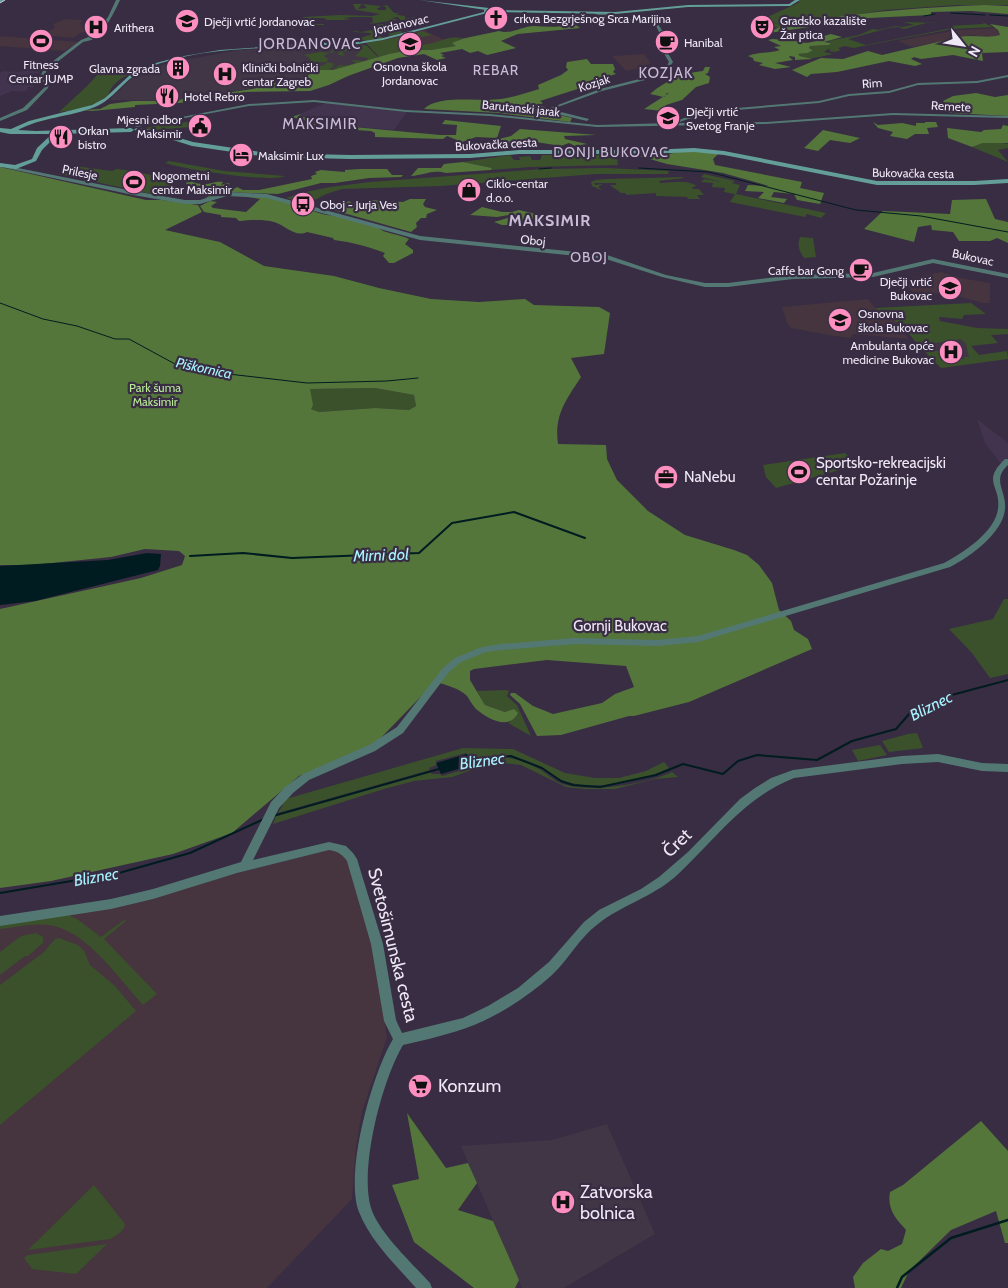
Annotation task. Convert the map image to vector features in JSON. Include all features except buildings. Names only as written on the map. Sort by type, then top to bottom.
[{"type":"main road","points":[[421,0],[490,11],[558,11],[604,14],[693,6],[790,5],[798,0]]},
{"type":"main road","name":"Jordanovac","points":[[10,132],[37,119],[98,104],[109,99],[132,76],[159,64],[227,51],[313,44],[355,43],[383,39],[490,11]]},
{"type":"main road","name":"Bukovačka cesta","points":[[0,130],[53,133],[136,128],[185,143],[260,154],[330,157],[470,156],[519,152],[694,150],[724,153],[876,183],[966,184],[1008,181]]},
{"type":"main road","points":[[22,167],[35,158],[39,149],[53,133]]},
{"type":"main road","name":"Prilesje","points":[[0,165],[22,167]]},
{"type":"street","points":[[0,120],[25,109],[41,94],[47,86],[43,75],[45,70],[87,40],[111,18],[118,0]]},
{"type":"street","name":"Kozjak","points":[[598,126],[592,121],[557,112],[552,108],[601,90],[642,81],[658,75],[667,69],[671,62],[663,49],[658,26],[653,23],[604,14]]},
{"type":"street","name":"Rim","points":[[671,126],[687,118],[737,109],[819,102],[849,95],[888,92],[918,84],[977,82],[1008,76]]},
{"type":"street","name":"Barutanski jarak","points":[[136,128],[249,105],[314,101],[406,111],[490,114],[598,126],[767,123],[850,119],[893,114]]},
{"type":"street","name":"Remete","points":[[893,114],[1008,118]]},
{"type":"street","name":"Prilesje","points":[[22,167],[134,193]]},
{"type":"street","name":"Oboj","points":[[134,193],[191,203],[203,202],[227,194],[267,196],[420,238],[607,258],[664,276],[704,285],[728,285],[793,277],[872,275],[933,261]]},
{"type":"street","name":"Bukovac","points":[[933,261],[1008,276]]},
{"type":"street","name":"Gornji Bukovac","points":[[245,866],[265,824],[285,793],[306,778],[372,748],[400,730],[446,670],[458,660],[484,649],[575,641],[657,643],[698,639],[959,560],[986,535],[1000,513],[1002,507],[995,478],[1000,468],[1008,461]]},
{"type":"street","name":"Čret","points":[[399,1040],[473,1020],[498,1007],[536,982],[551,969],[588,925],[610,909],[660,882],[678,868],[750,795],[772,781],[793,774],[902,760],[938,758],[982,767],[1008,768]]},
{"type":"street","name":"Svetošimunska cesta","points":[[0,921],[111,904],[153,894],[245,866],[329,846],[343,849],[352,859],[377,944],[390,1021],[399,1040],[389,1055],[377,1088],[370,1119],[362,1178],[362,1195],[365,1208],[373,1224],[425,1288]]},
{"type":"shaded area","points":[[65,19],[83,20],[80,24],[84,25],[81,27],[89,31],[80,33],[73,38],[40,35],[55,28],[53,24]]},
{"type":"shaded area","points":[[996,28],[1000,35],[989,38],[971,35],[913,47],[897,41],[958,30]]},
{"type":"shaded area","name":"Osnovna škola Jordanovac","points":[[427,29],[426,31],[457,46],[389,54],[380,58],[366,43]]},
{"type":"shaded area","points":[[0,36],[80,42],[64,51],[0,46]]},
{"type":"shaded area","name":"Klinički bolnički centar Zagreb","points":[[363,44],[378,57],[333,70],[315,71],[294,81],[213,95],[192,94],[178,101],[109,100],[130,80],[142,72],[173,62],[240,50]]},
{"type":"shaded area","points":[[644,54],[651,63],[642,68],[626,71],[612,56]]},
{"type":"shaded area","points":[[29,66],[44,67],[39,73],[27,75],[34,87],[27,87],[28,90],[22,92],[13,91],[0,96],[0,73],[3,71],[21,72]]},
{"type":"shaded area","points":[[325,103],[407,112],[394,130],[331,125],[299,116]]},
{"type":"shaded area","name":"Dječji vrtić Bukovac","points":[[941,272],[990,283],[990,303],[983,303],[946,293],[915,295],[903,280]]},
{"type":"shaded area","name":"Osnovna škola Bukovac","points":[[868,299],[876,309],[889,313],[909,339],[853,334],[851,338],[791,328],[787,323],[782,307]]},
{"type":"shaded area","name":"Ambulanta opće medicine Bukovac","points":[[963,339],[985,362],[941,368],[924,351],[921,344]]},
{"type":"shaded area","points":[[977,419],[1008,443],[1008,458],[1001,464],[985,443]]},
{"type":"shaded area","points":[[147,553],[161,554],[158,570],[35,601],[0,605],[0,566],[108,560]]},
{"type":"shaded area","points":[[467,754],[472,765],[441,774],[436,763]]},
{"type":"shaded area","points":[[330,849],[339,850],[349,859],[368,924],[387,1037],[362,1112],[356,1147],[352,1199],[267,1288],[0,1288],[0,924],[115,905]]},
{"type":"shaded area","name":"Zatvorska bolnica","points":[[607,1124],[655,1234],[564,1288],[522,1288],[461,1146],[552,1140]]},
{"type":"green space","points":[[800,0],[1008,0],[1008,5],[956,5],[885,10],[778,28],[757,23],[762,21],[779,24],[763,19],[798,3]]},
{"type":"green space","points":[[353,4],[362,4],[358,9],[367,8],[363,4],[380,6],[377,8],[378,10],[386,10],[386,7],[382,6],[387,5],[394,13],[400,13],[396,14],[405,16],[405,19],[415,17],[417,19],[400,20],[398,17],[392,18],[398,20],[369,24],[373,22],[372,17],[342,17],[352,18],[343,19],[352,20],[315,18],[313,24],[324,25],[313,25],[315,27],[313,27],[300,25],[293,29],[291,28],[304,17],[373,16],[380,14],[356,10]]},
{"type":"green space","points":[[985,5],[1008,6],[1008,14],[971,11],[931,12],[931,15],[869,18],[769,33],[780,27],[792,24],[858,14],[921,8]]},
{"type":"green space","points":[[405,22],[408,32],[406,28],[398,28],[398,31],[402,33],[390,36],[388,33],[379,33],[381,34],[379,36],[384,38],[367,41],[359,39],[358,42],[356,39],[371,33],[354,31],[372,30],[373,25]]},
{"type":"green space","points":[[904,22],[943,23],[926,23],[904,29],[898,27],[889,28],[848,39],[866,45],[952,28],[948,26],[984,24],[982,22],[993,27],[952,29],[853,48],[845,46],[838,48],[841,50],[835,52],[828,51],[831,50],[828,49],[824,52],[833,54],[819,57],[810,58],[797,54],[808,53],[813,50],[810,46],[829,45],[831,43],[828,41],[859,35],[873,29],[914,25]]},
{"type":"green space","points":[[573,23],[580,28],[518,34],[501,41],[516,48],[487,55],[478,51],[470,53],[462,49],[440,53],[444,55],[441,56],[446,58],[437,60],[424,54],[398,58],[310,91],[245,92],[180,103],[135,105],[135,107],[92,111],[83,110],[100,109],[110,104],[133,101],[178,101],[192,94],[213,95],[252,89],[275,83],[294,81],[320,70],[333,70],[389,54],[456,46],[452,43],[461,39],[499,31],[508,32],[530,26],[549,27]]},
{"type":"green space","points":[[990,24],[1008,27],[1008,52],[982,53],[983,61],[953,55],[921,59],[914,57],[911,59],[922,64],[915,66],[889,61],[837,72],[811,74],[807,77],[792,70],[821,58],[843,59],[868,51],[882,55],[959,37],[990,37],[1000,35],[998,30]]},
{"type":"green space","name":"Osnovna škola Jordanovac","points":[[422,31],[432,35],[421,37],[422,32],[419,38],[413,37],[411,38],[413,39],[408,41],[423,45],[448,38],[463,39],[458,40],[457,46],[433,50],[398,52],[379,57],[366,43],[408,36]]},
{"type":"green space","points":[[831,34],[842,37],[824,42],[831,43],[829,45],[810,46],[809,48],[813,50],[808,53],[798,54],[813,59],[795,60],[795,57],[790,56],[793,60],[775,63],[791,67],[775,69],[759,65],[763,63],[754,61],[753,58],[748,56],[780,50],[774,47],[781,46],[768,40],[771,39],[790,39],[809,43],[816,41],[814,39]]},
{"type":"green space","points":[[336,45],[351,45],[351,48],[342,53],[344,54],[343,56],[337,54],[343,49],[339,48],[343,46]]},
{"type":"green space","points":[[366,45],[378,57],[366,60],[368,58],[355,56],[360,51],[357,46]]},
{"type":"green space","points":[[320,52],[329,53],[324,56],[328,59],[327,62],[320,62],[317,65],[322,66],[328,62],[335,64],[332,66],[334,67],[329,69],[332,70],[316,72],[310,59],[308,59],[310,58],[304,55]]},
{"type":"green space","points":[[587,59],[591,64],[613,64],[615,69],[613,72],[616,74],[599,79],[593,84],[540,101],[543,103],[539,105],[548,108],[547,112],[572,118],[570,122],[499,113],[424,109],[431,104],[449,100],[493,100],[539,89],[538,85],[568,70],[566,67],[567,62]]},
{"type":"green space","points":[[351,60],[364,61],[333,70],[340,65],[348,65],[355,62]]},
{"type":"green space","points":[[145,67],[119,80],[112,87],[107,97],[93,105],[59,112],[104,68]]},
{"type":"green space","points":[[705,67],[710,67],[708,73],[705,74],[710,77],[709,83],[696,87],[682,100],[666,105],[663,111],[644,109],[663,97],[650,94],[675,78],[703,71]]},
{"type":"green space","points":[[976,93],[995,97],[1008,95],[1008,116],[951,113],[944,110],[947,106],[943,101],[953,96]]},
{"type":"green space","points":[[301,114],[299,116],[332,125],[440,135],[456,135],[457,125],[442,124],[445,120],[501,126],[497,138],[476,137],[462,142],[447,136],[443,139],[375,137],[375,133],[371,131],[291,126],[313,125],[316,123],[291,117]]},
{"type":"green space","points":[[176,121],[177,123],[195,122],[203,126],[154,130],[145,128]]},
{"type":"green space","points":[[873,122],[878,125],[902,123],[916,126],[916,123],[936,122],[938,127],[927,128],[929,134],[915,134],[907,139],[890,136],[893,132],[878,128]]},
{"type":"green space","points":[[1003,125],[1008,126],[1008,143],[983,143],[972,147],[948,138],[947,128],[981,132],[984,130],[1001,129]]},
{"type":"green space","points":[[520,129],[597,135],[564,136],[565,139],[587,144],[575,146],[569,143],[561,146],[536,142],[532,145],[499,145],[499,139],[511,136]]},
{"type":"green space","points":[[823,130],[860,138],[850,143],[830,140],[818,151],[804,148]]},
{"type":"green space","points":[[996,142],[1008,144],[1008,148],[998,150],[1008,162],[972,147],[983,143]]},
{"type":"green space","points":[[682,151],[719,153],[713,159],[715,165],[802,182],[800,188],[824,193],[820,204],[797,200],[794,194],[774,192],[771,197],[787,199],[784,203],[758,198],[764,192],[745,191],[748,185],[769,186],[723,173],[667,164],[636,155],[651,157],[651,153],[669,154]]},
{"type":"green space","points":[[510,155],[514,160],[520,160],[519,157],[530,156],[532,160],[540,160],[542,155],[607,155],[608,158],[617,158],[618,165],[491,170],[492,168],[463,162]]},
{"type":"green space","points":[[169,161],[224,171],[285,176],[276,178],[245,177],[189,169],[165,163]]},
{"type":"green space","points":[[463,162],[492,168],[491,170],[433,172],[411,176],[418,168],[441,168],[444,164]]},
{"type":"green space","name":"Nogometni centar Maksimir","points":[[75,166],[112,171],[117,169],[125,170],[179,180],[156,195],[59,174]]},
{"type":"green space","name":"Park šuma Maksimir","points":[[0,167],[146,200],[162,200],[198,205],[202,212],[165,230],[220,242],[264,266],[334,276],[431,299],[479,302],[525,299],[534,305],[599,307],[610,313],[604,354],[571,358],[581,377],[562,408],[557,434],[558,444],[606,445],[607,459],[617,480],[648,511],[685,535],[747,555],[759,565],[772,583],[779,610],[791,621],[794,630],[808,639],[812,649],[689,702],[561,735],[537,736],[520,704],[510,695],[511,693],[515,693],[533,706],[553,714],[602,703],[615,694],[634,687],[626,666],[547,660],[474,669],[470,671],[470,680],[485,705],[505,712],[514,709],[518,713],[514,718],[504,722],[492,719],[476,709],[461,691],[435,682],[372,747],[299,776],[232,833],[173,854],[51,881],[0,888],[0,609],[141,578],[182,565],[185,556],[179,551],[145,549],[111,557],[32,565],[0,565]],"holes":[[[375,388],[414,395],[416,406],[409,410],[375,408],[319,412],[311,409],[313,405],[310,389]]]},
{"type":"green space","points":[[606,168],[669,171],[668,174],[596,174],[441,186],[342,189],[326,194],[307,204],[286,198],[330,187],[370,182],[542,169]]},
{"type":"green space","points":[[387,169],[392,175],[403,175],[401,177],[321,183],[278,194],[224,192],[205,199],[212,193],[210,190],[187,185],[186,183],[196,177],[200,177],[194,183],[223,182],[221,185],[228,183],[230,184],[227,186],[234,189],[237,187],[243,190],[259,190],[312,179],[311,176],[317,174],[315,172],[321,170],[345,172],[345,170]]},
{"type":"green space","points":[[704,174],[735,181],[732,183],[740,185],[736,194],[826,213],[821,218],[807,214],[805,217],[730,202],[735,194],[724,192],[725,188],[712,187],[713,183],[701,182],[704,179],[722,182],[701,177]]},
{"type":"green space","points":[[683,177],[659,181],[660,183],[683,182],[697,186],[692,187],[693,189],[699,189],[704,195],[697,195],[700,199],[656,196],[656,193],[627,195],[610,185],[616,185],[616,183],[594,183],[595,185],[603,184],[598,187],[603,191],[592,186],[591,182],[608,179]]},
{"type":"green space","points":[[235,195],[284,200],[325,215],[335,215],[377,227],[409,239],[405,244],[413,250],[413,253],[394,263],[389,263],[383,256],[385,253],[367,247],[307,232],[298,233],[270,221],[239,221],[236,218],[221,217],[221,215],[204,212],[200,206],[210,201],[217,202],[211,206],[213,208],[246,212],[260,199]]},
{"type":"green space","points":[[410,199],[426,199],[423,204],[425,207],[437,210],[427,214],[426,218],[421,218],[416,223],[417,227],[411,232],[333,210],[349,201],[353,204],[369,200],[403,202]]},
{"type":"green space","points":[[986,199],[995,219],[1008,222],[1008,243],[997,238],[990,241],[959,241],[953,232],[932,230],[931,225],[918,227],[914,242],[864,229],[883,211],[950,214],[952,200]]},
{"type":"green space","points":[[482,207],[502,212],[519,210],[536,214],[573,215],[576,220],[543,220],[540,224],[520,222],[518,225],[502,225],[494,222],[511,217],[514,214],[497,217],[470,215]]},
{"type":"green space","points":[[800,237],[813,238],[816,257],[804,258],[799,248]]},
{"type":"green space","points":[[971,303],[986,314],[964,315],[962,319],[939,317],[940,321],[977,328],[1008,329],[1008,334],[991,335],[998,343],[971,346],[979,355],[1007,351],[1008,359],[941,368],[924,351],[945,351],[949,359],[965,359],[964,357],[969,357],[966,344],[961,339],[936,343],[929,342],[931,344],[922,346],[917,344],[907,331],[908,327],[906,324],[896,322],[889,314],[875,308]]},
{"type":"green space","points":[[375,388],[414,395],[416,406],[409,410],[375,408],[319,412],[311,409],[309,389]]},
{"type":"green space","name":"Sportsko-rekreacijski centar Požarinje","points":[[845,453],[857,465],[776,488],[766,477],[763,465]]},
{"type":"green space","points":[[1004,599],[1008,599],[1008,674],[990,678],[972,653],[949,629],[993,619]]},
{"type":"green space","points":[[477,691],[509,691],[507,696],[517,705],[531,736],[508,723],[515,718],[514,709],[506,712],[485,705]]},
{"type":"green space","points":[[917,733],[923,748],[889,752],[882,741],[908,734]]},
{"type":"green space","points":[[880,745],[887,755],[858,761],[852,750]]},
{"type":"green space","points":[[463,748],[513,749],[565,773],[595,778],[619,778],[646,771],[664,762],[669,768],[632,781],[592,786],[563,781],[541,767],[522,759],[498,756],[470,759],[466,753],[436,761],[437,765],[429,768],[430,770],[278,813],[286,799]]},
{"type":"green space","points":[[505,757],[515,759],[541,770],[557,782],[585,788],[633,784],[672,772],[678,777],[655,779],[615,789],[584,789],[566,787],[521,765],[494,762],[452,777],[414,781],[384,789],[273,824],[276,816],[430,772],[442,776],[473,767],[471,763],[475,760]]},
{"type":"green space","points":[[69,915],[101,937],[124,920],[126,921],[104,939],[157,994],[143,1005],[103,959],[79,938],[67,931],[41,924],[0,929],[0,923]]},
{"type":"green space","points":[[36,933],[43,937],[43,943],[0,975],[0,952],[21,936]]},
{"type":"green space","points":[[59,938],[78,945],[84,951],[90,965],[115,986],[136,1011],[0,1125],[0,985],[44,952],[55,939]]},
{"type":"green space","points":[[407,1113],[446,1168],[468,1163],[477,1183],[458,1210],[493,1221],[519,1280],[515,1288],[474,1288],[414,1242],[392,1185],[419,1179]]},
{"type":"green space","points":[[981,1121],[1008,1151],[1008,1243],[1005,1243],[996,1211],[951,1230],[909,1271],[901,1288],[855,1288],[853,1277],[863,1263],[881,1249],[888,1251],[902,1244],[906,1230],[893,1213],[889,1198],[890,1192],[903,1185]]},
{"type":"green space","points":[[94,1185],[125,1224],[122,1231],[110,1239],[28,1250]]},
{"type":"green space","points":[[107,1244],[76,1274],[32,1269],[24,1258],[28,1255]]},
{"type":"waterway","points":[[951,13],[985,15]]},
{"type":"waterway","points":[[924,16],[935,14]]},
{"type":"waterway","points":[[990,15],[1008,16]]},
{"type":"waterway","points":[[539,169],[551,168]]},
{"type":"waterway","points":[[639,168],[709,172],[856,210],[921,216],[1008,232]]},
{"type":"waterway","name":"Piškornica","points":[[0,303],[43,319],[77,326],[115,339],[129,339],[175,364],[211,372],[307,383],[387,381],[418,378]]},
{"type":"waterway","name":"Mirni dol","points":[[190,556],[243,553],[292,558],[419,553],[452,523],[514,512],[585,538]]},
{"type":"waterway","name":"Bliznec","points":[[468,761],[511,756],[542,768],[561,781],[573,785],[600,787],[656,775],[683,764],[723,774],[738,761],[757,755],[817,760],[852,741],[896,729],[910,713],[948,696],[1008,680]]},
{"type":"waterway","name":"Bliznec","points":[[273,816],[439,769]]},
{"type":"waterway","name":"Bliznec","points":[[0,893],[119,873],[190,853],[264,819]]},
{"type":"waterway","points":[[897,1288],[902,1277],[951,1238],[1008,1220]]},
{"type":"tram line","points":[[0,3],[5,0]]},
{"type":"place","name":"crkva Bezgrješnog Srca Marijina","points":[[496,18]]},
{"type":"place","name":"Dječji vrtić Jordanovac","points":[[187,21]]},
{"type":"place","name":"Arithera","points":[[96,27]]},
{"type":"place","name":"Gradsko kazalište Žar ptica","points":[[762,27]]},
{"type":"place","name":"Fitness Centar JUMP","points":[[41,41]]},
{"type":"place","name":"Hanibal","points":[[667,42]]},
{"type":"place","name":"Osnovna škola Jordanovac","points":[[410,44]]},
{"type":"place","name":"Glavna zgrada","points":[[178,68]]},
{"type":"place","name":"Klinički bolnički centar Zagreb","points":[[225,74]]},
{"type":"place","name":"Hotel Rebro","points":[[167,96]]},
{"type":"place","name":"Dječji vrtić Svetog Franje","points":[[668,118]]},
{"type":"place","name":"Mjesni odbor Maksimir","points":[[200,126]]},
{"type":"place","name":"Orkan bistro","points":[[61,137]]},
{"type":"place","name":"Maksimir Lux","points":[[241,155]]},
{"type":"place","name":"Nogometni centar Maksimir","points":[[134,182]]},
{"type":"place","name":"Ciklo-centar d.o.o.","points":[[469,190]]},
{"type":"place","name":"Oboj - Jurja Ves","points":[[303,204]]},
{"type":"place","name":"Caffe bar Gong","points":[[861,270]]},
{"type":"place","name":"Dječji vrtić Bukovac","points":[[950,288]]},
{"type":"place","name":"Osnovna škola Bukovac","points":[[840,320]]},
{"type":"place","name":"Ambulanta opće medicine Bukovac","points":[[951,352]]},
{"type":"place","name":"Sportsko-rekreacijski centar Požarinje","points":[[799,472]]},
{"type":"place","name":"NaNebu","points":[[666,477]]},
{"type":"place","name":"Konzum","points":[[420,1086]]},
{"type":"place","name":"Zatvorska bolnica","points":[[563,1202]]},
{"type":"district","name":"JORDANOVAC","points":[[310,44]]},
{"type":"district","name":"REBAR","points":[[496,70]]},
{"type":"district","name":"KOZJAK","points":[[666,73]]},
{"type":"district","name":"MAKSIMIR","points":[[320,124]]},
{"type":"district","name":"DONJI BUKOVAC","points":[[611,152]]},
{"type":"district","name":"MAKSIMIR","points":[[550,220]]},
{"type":"district","name":"OBOJ","points":[[589,257]]}]
